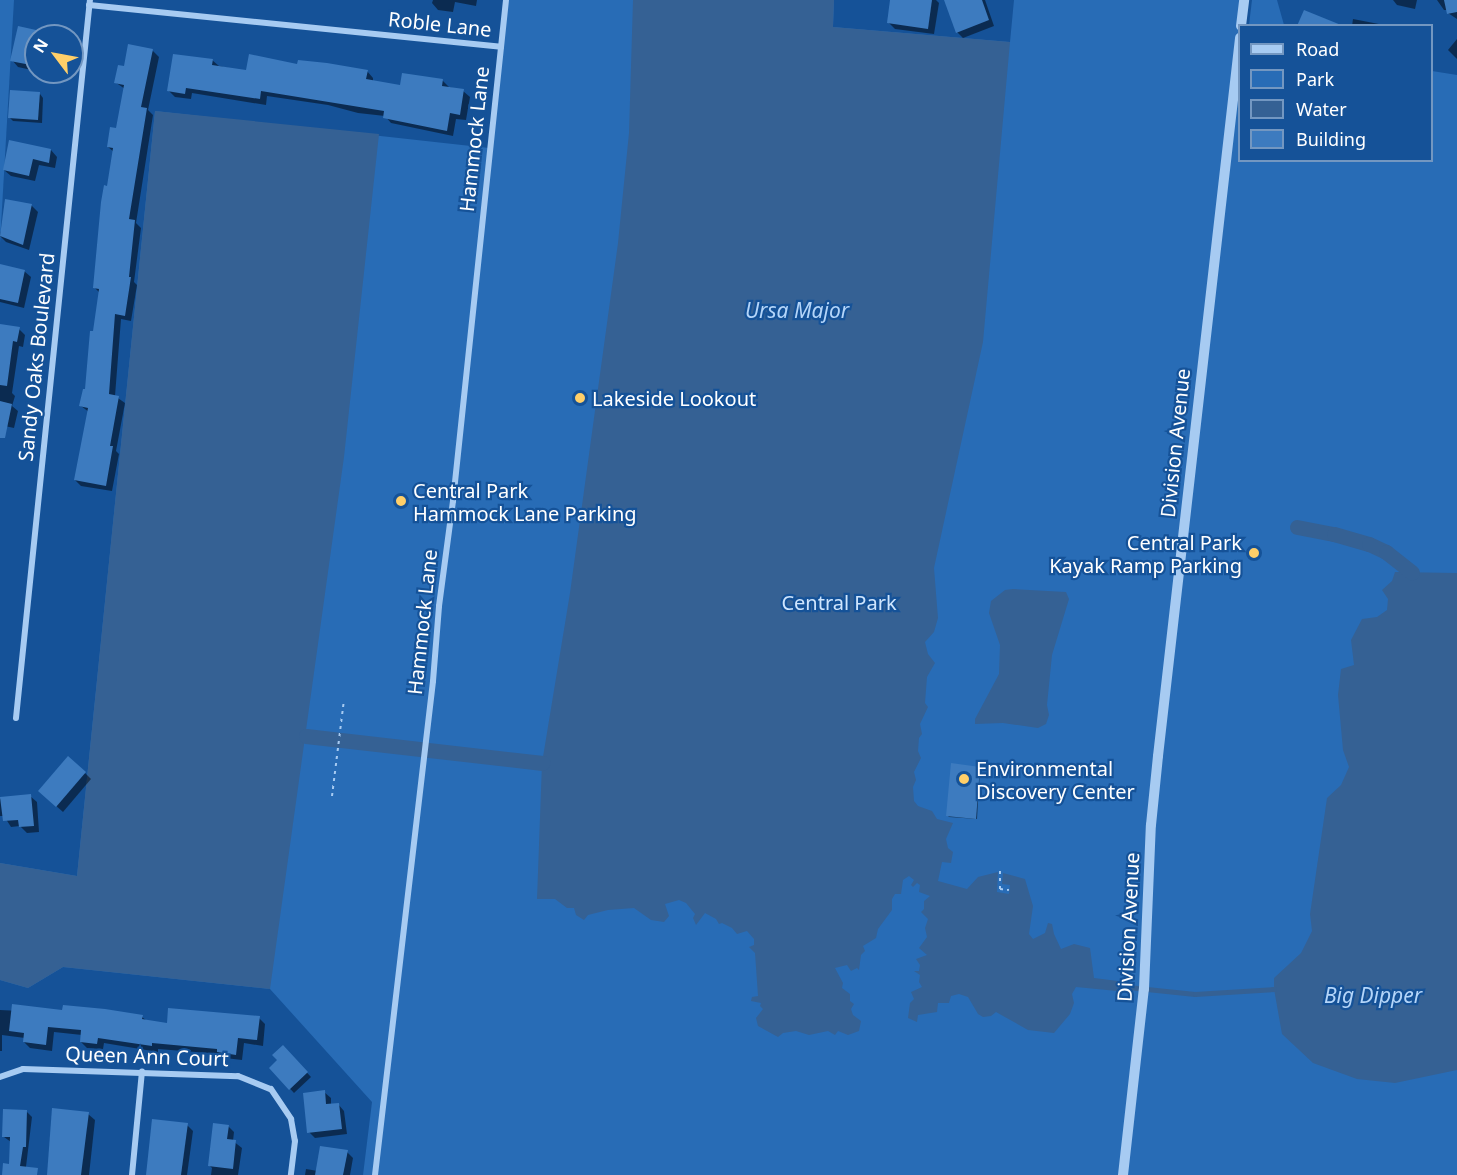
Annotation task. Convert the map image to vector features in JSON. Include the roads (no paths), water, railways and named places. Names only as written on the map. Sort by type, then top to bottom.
[{"type":"street","name":"Hammock Lane","points":[[375,1175],[439,606],[453,501],[506,0]]},
{"type":"street","points":[[1241,24],[1244,0]]},
{"type":"street","name":"Roble Lane","points":[[89,2],[501,47]]},
{"type":"street","name":"Sandy Oaks Boulevard","points":[[15,718],[89,2]]},
{"type":"street","name":"Division Avenue","points":[[1123,1175],[1144,988],[1155,790],[1238,47]]},
{"type":"street","name":"Queen Ann Court","points":[[0,1077],[23,1069],[142,1071],[238,1076],[270,1089],[291,1119],[295,1141],[291,1175]]},
{"type":"street","points":[[132,1175],[142,1071]]},
{"type":"water","name":"Ursa Major","points":[[633,0],[834,0],[833,27],[1010,42],[983,342],[934,568],[938,618],[934,632],[925,642],[928,654],[935,663],[927,677],[925,703],[928,707],[920,724],[922,734],[919,738],[918,751],[921,758],[914,772],[916,780],[913,787],[914,801],[918,806],[932,811],[937,819],[953,823],[946,839],[948,848],[953,852],[951,863],[942,862],[938,881],[967,889],[978,877],[998,872],[997,892],[1009,894],[1010,885],[1002,884],[1003,873],[1025,879],[1033,906],[1029,934],[1033,939],[1045,933],[1048,923],[1052,924],[1061,949],[1074,944],[1090,948],[1094,978],[1118,981],[1117,991],[1076,987],[1072,994],[1074,1003],[1070,1014],[1054,1033],[1028,1030],[996,1012],[991,1016],[983,1017],[978,1014],[968,997],[959,994],[951,996],[949,1003],[938,1003],[937,1012],[918,1015],[917,1022],[908,1018],[910,1003],[914,999],[911,992],[922,987],[919,982],[920,975],[914,971],[919,971],[920,965],[916,959],[927,955],[919,948],[927,937],[925,928],[928,919],[921,912],[924,909],[924,901],[930,896],[919,892],[920,885],[917,883],[913,887],[911,885],[914,880],[909,876],[903,880],[901,894],[895,894],[892,899],[892,910],[878,929],[876,938],[863,946],[865,951],[861,955],[859,970],[857,968],[851,971],[847,965],[835,968],[843,983],[842,988],[850,994],[850,1001],[854,1004],[851,1009],[853,1015],[861,1021],[859,1031],[848,1035],[838,1031],[835,1035],[828,1031],[809,1035],[796,1031],[783,1033],[778,1037],[758,1026],[756,1018],[763,1009],[760,1006],[761,1003],[751,1001],[752,997],[758,996],[755,953],[749,947],[754,945],[754,939],[747,931],[737,934],[732,928],[722,923],[719,924],[716,919],[705,913],[696,925],[693,918],[695,914],[686,903],[679,900],[665,904],[669,916],[664,922],[651,920],[634,908],[608,910],[588,915],[584,920],[576,915],[574,908],[567,908],[555,899],[537,899],[542,763],[570,593],[618,243],[629,133]]},
{"type":"water","points":[[155,111],[379,134],[344,457],[270,989],[63,967],[28,988],[0,980],[0,863],[77,876]]},
{"type":"water","name":"Big Dipper","points":[[1395,572],[1457,573],[1457,1070],[1395,1083],[1357,1079],[1313,1063],[1282,1034],[1274,978],[1301,953],[1312,931],[1310,914],[1327,798],[1341,785],[1349,767],[1343,750],[1338,695],[1341,669],[1354,665],[1351,640],[1362,619],[1377,617],[1387,610],[1388,599],[1382,590],[1392,581]]},
{"type":"water","points":[[1005,590],[1066,592],[1069,599],[1052,655],[1047,705],[1049,715],[1046,724],[1038,728],[1003,723],[975,724],[975,719],[999,674],[1000,645],[989,613],[991,601]]},
{"type":"waterway","points":[[1297,527],[1369,544],[1386,552],[1412,572]]},
{"type":"waterway","points":[[306,736],[542,763]]},
{"type":"waterway","points":[[1118,986],[1195,994],[1274,989]]},
{"type":"place","name":"Lakeside Lookout","points":[[580,398]]},
{"type":"place","name":"Central Park Hammock Lane Parking","points":[[401,501]]},
{"type":"place","name":"Central Park Kayak Ramp Parking","points":[[1254,553]]},
{"type":"place","name":"Environmental Discovery Center","points":[[964,779]]},
{"type":"park label","name":"Central Park","points":[[839,602]]}]
